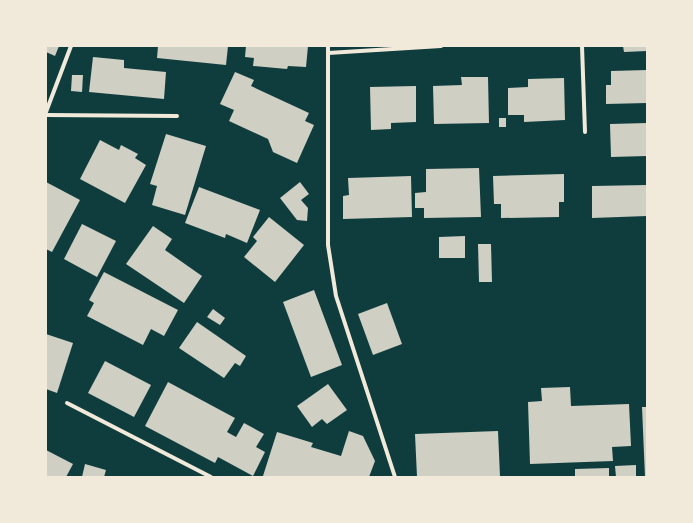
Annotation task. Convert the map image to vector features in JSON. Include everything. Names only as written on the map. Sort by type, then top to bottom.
[{"type":"street","points":[[71,46],[46,113],[177,116]]},
{"type":"street","points":[[328,46],[328,245],[336,296],[395,477]]},
{"type":"street","points":[[328,53],[441,46]]},
{"type":"street","points":[[582,46],[585,132]]},
{"type":"street","points":[[67,403],[212,477]]},
{"type":"building","points":[[46,46],[59,46],[55,56],[46,52]]},
{"type":"building","points":[[158,46],[228,46],[226,65],[157,58]]},
{"type":"building","points":[[246,46],[308,46],[306,67],[288,66],[287,69],[253,66],[254,58],[245,57]]},
{"type":"building","points":[[623,46],[647,46],[647,51],[624,52]]},
{"type":"building","points":[[93,57],[124,60],[124,68],[166,72],[164,99],[89,92]]},
{"type":"building","points":[[647,70],[647,103],[606,104],[606,85],[611,85],[611,71]]},
{"type":"building","points":[[235,72],[254,80],[251,86],[309,113],[305,121],[314,125],[297,163],[273,152],[268,139],[229,121],[234,110],[220,104]]},
{"type":"building","points":[[72,75],[83,75],[82,92],[71,91]]},
{"type":"building","points":[[461,77],[488,77],[489,123],[434,124],[433,86],[462,85]]},
{"type":"building","points":[[564,78],[565,120],[524,122],[524,115],[508,115],[508,88],[528,87],[528,79]]},
{"type":"building","points":[[416,86],[416,122],[391,123],[391,129],[371,130],[370,87]]},
{"type":"building","points":[[499,118],[506,118],[506,127],[499,127]]},
{"type":"building","points":[[647,123],[647,156],[611,157],[610,124]]},
{"type":"building","points":[[166,134],[206,146],[185,215],[152,205],[157,186],[150,184]]},
{"type":"building","points":[[100,140],[119,150],[121,145],[138,154],[135,158],[146,165],[125,203],[80,179]]},
{"type":"building","points":[[479,168],[481,217],[424,218],[424,208],[415,208],[415,193],[426,192],[426,169]]},
{"type":"building","points":[[564,174],[564,202],[559,202],[559,217],[501,218],[501,204],[494,204],[493,176]]},
{"type":"building","points":[[411,176],[412,217],[343,219],[343,196],[349,195],[348,178]]},
{"type":"building","points":[[46,182],[80,200],[52,252],[46,249]]},
{"type":"building","points":[[300,182],[309,194],[301,200],[308,208],[307,221],[297,220],[280,198]]},
{"type":"building","points":[[647,185],[647,216],[592,218],[592,186]]},
{"type":"building","points":[[199,187],[260,210],[247,243],[226,234],[225,238],[185,223]]},
{"type":"building","points":[[269,217],[304,245],[275,282],[244,257],[257,241],[253,237]]},
{"type":"building","points":[[82,224],[116,241],[97,277],[64,259]]},
{"type":"building","points":[[153,226],[172,239],[165,250],[202,276],[184,303],[126,264]]},
{"type":"building","points":[[465,236],[465,258],[439,258],[439,237]]},
{"type":"building","points":[[478,244],[491,244],[492,282],[479,282]]},
{"type":"building","points":[[104,272],[178,310],[164,336],[151,329],[143,345],[87,316],[94,303],[89,300]]},
{"type":"building","points":[[314,290],[342,365],[311,377],[283,302]]},
{"type":"building","points":[[387,303],[402,344],[373,355],[358,314]]},
{"type":"building","points":[[213,309],[225,318],[220,325],[207,317]]},
{"type":"building","points":[[197,322],[246,356],[240,366],[235,363],[224,378],[179,348]]},
{"type":"building","points":[[46,334],[73,343],[57,393],[46,389]]},
{"type":"building","points":[[105,361],[151,385],[134,417],[88,393]]},
{"type":"building","points":[[168,382],[235,418],[227,432],[236,437],[244,423],[264,434],[256,447],[265,452],[253,476],[218,457],[215,463],[145,426]]},
{"type":"building","points":[[328,384],[347,410],[327,424],[322,419],[312,427],[297,406]]},
{"type":"building","points":[[570,387],[571,406],[629,404],[631,446],[612,447],[613,461],[530,464],[528,402],[542,401],[541,388]]},
{"type":"building","points":[[642,407],[647,407],[647,477],[645,477]]},
{"type":"building","points":[[349,431],[363,436],[375,461],[369,477],[263,476],[277,432],[313,443],[311,447],[341,456]]},
{"type":"building","points":[[498,431],[500,477],[417,477],[415,434]]},
{"type":"building","points":[[46,450],[73,464],[66,477],[46,477]]},
{"type":"building","points":[[85,464],[106,470],[104,477],[82,477]]},
{"type":"building","points":[[636,465],[636,477],[616,477],[615,466]]},
{"type":"building","points":[[609,468],[609,477],[575,477],[575,469]]}]
